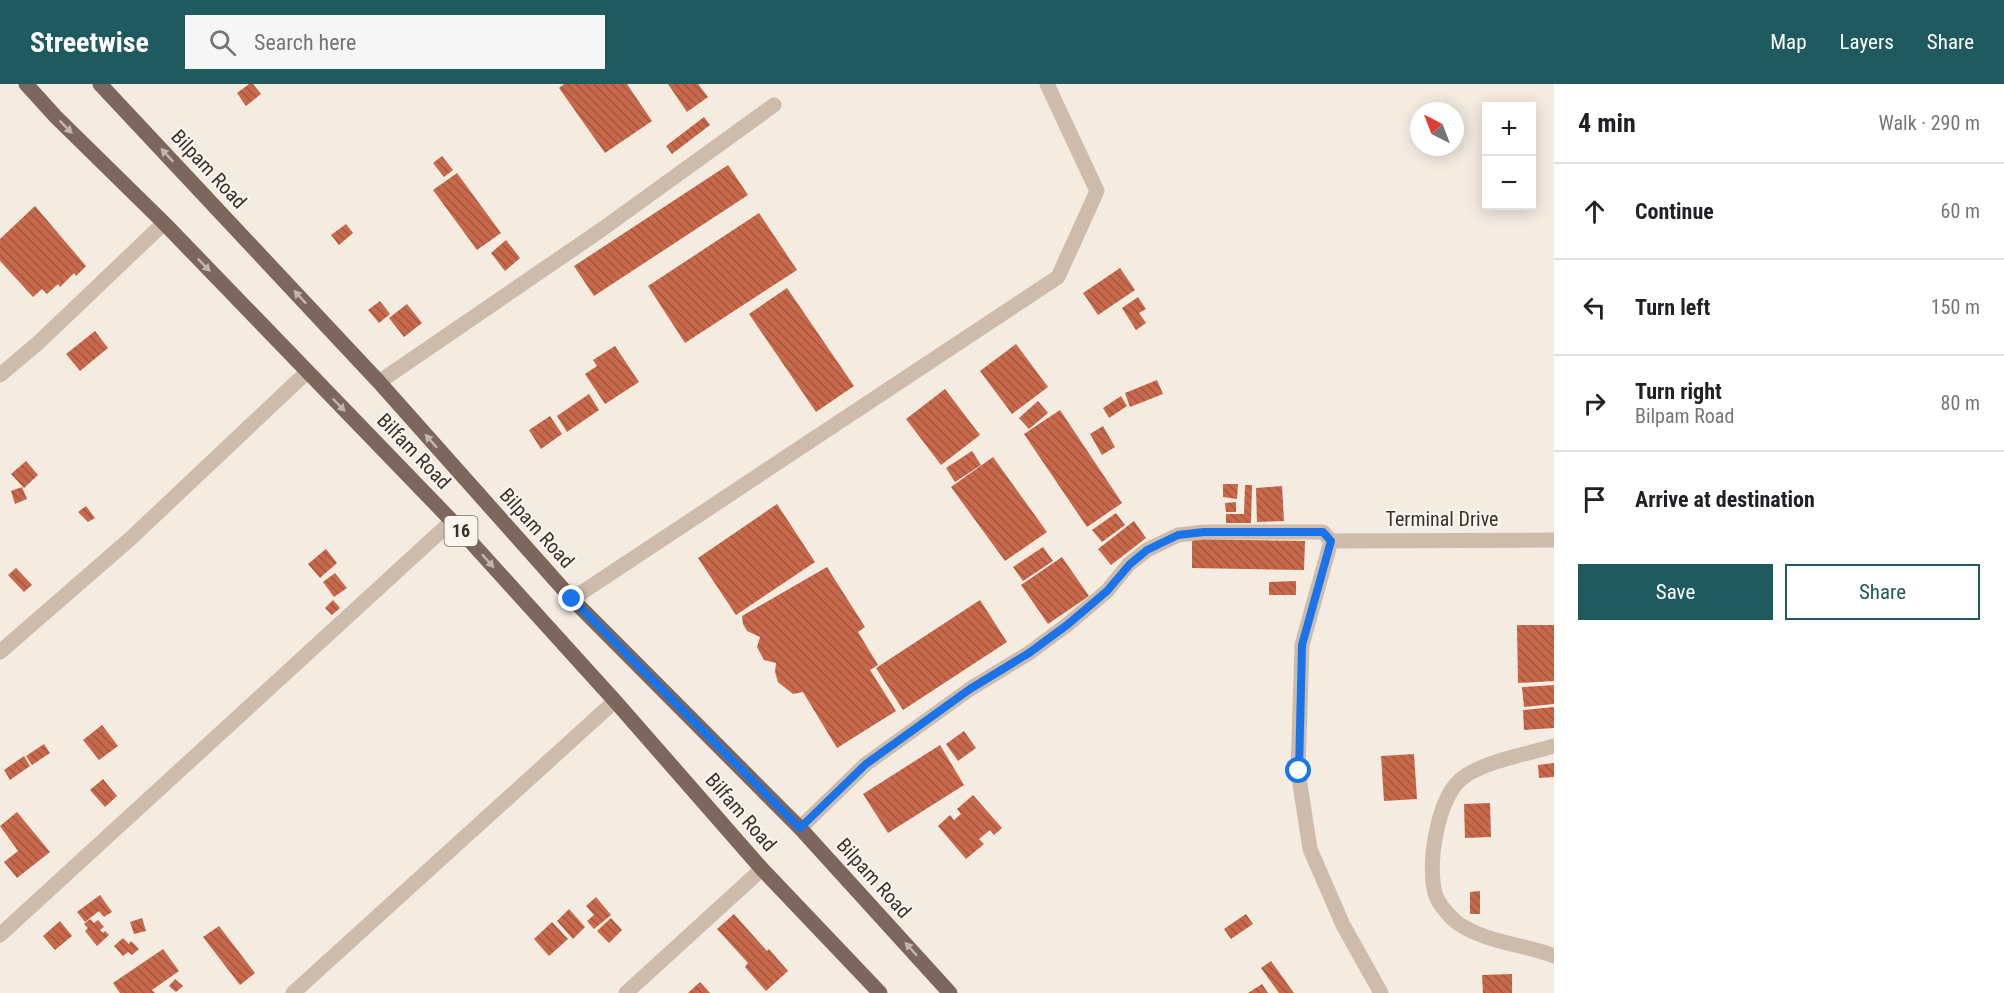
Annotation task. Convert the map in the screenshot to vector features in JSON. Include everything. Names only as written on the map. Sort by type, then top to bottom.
[{"type":"main road","name":"Bilfam Road","points":[[26,84],[452,521],[615,700],[762,868],[880,993]]},
{"type":"main road","name":"Bilpam Road","points":[[100,84],[379,382],[572,599],[800,828],[950,993]]},
{"type":"street","points":[[572,599],[1058,277],[1097,191],[1047,84]]},
{"type":"street","points":[[379,382],[601,230],[774,105]]},
{"type":"street","points":[[0,375],[38,343],[164,224]]},
{"type":"street","points":[[0,652],[130,539],[307,372]]},
{"type":"street","points":[[0,935],[452,521]]},
{"type":"street","name":"Terminal Drive","points":[[800,828],[866,764],[970,689],[1029,653],[1107,591],[1130,564],[1147,550],[1178,535],[1204,532],[1323,532],[1331,541],[1554,540]]},
{"type":"street","points":[[1331,541],[1302,645],[1299,771],[1310,849],[1343,925],[1381,993]]},
{"type":"street","points":[[293,993],[615,700]]},
{"type":"street","points":[[1554,746],[1480,768],[1460,780],[1449,794],[1439,823],[1431,870],[1436,898],[1458,923],[1485,937],[1554,956]]},
{"type":"street","points":[[626,993],[762,868]]},
{"type":"building","points":[[249,84],[253,84],[261,94],[246,106],[237,93]]},
{"type":"building","points":[[564,84],[627,84],[652,121],[605,153],[559,88]]},
{"type":"building","points":[[668,84],[698,84],[708,97],[687,112]]},
{"type":"building","points":[[704,117],[710,125],[672,154],[666,146]]},
{"type":"building","points":[[442,156],[453,170],[444,177],[433,163]]},
{"type":"building","points":[[728,165],[748,195],[594,296],[574,266]]},
{"type":"building","points":[[457,173],[501,233],[477,250],[433,190]]},
{"type":"building","points":[[35,206],[86,266],[76,276],[74,273],[60,287],[58,284],[47,294],[42,289],[33,297],[0,261],[0,239]]},
{"type":"building","points":[[759,213],[797,270],[685,343],[648,286]]},
{"type":"building","points":[[346,224],[353,233],[339,245],[331,235]]},
{"type":"building","points":[[506,240],[520,258],[505,271],[491,253]]},
{"type":"building","points":[[1120,268],[1135,290],[1098,315],[1083,293]]},
{"type":"building","points":[[787,288],[854,386],[816,412],[749,314]]},
{"type":"building","points":[[1138,297],[1146,309],[1139,313],[1146,323],[1136,330],[1122,308]]},
{"type":"building","points":[[380,301],[390,314],[379,323],[368,310]]},
{"type":"building","points":[[407,304],[422,323],[404,337],[389,318]]},
{"type":"building","points":[[95,331],[108,348],[80,371],[66,354]]},
{"type":"building","points":[[1016,344],[1048,387],[1012,414],[980,371]]},
{"type":"building","points":[[615,346],[639,382],[605,404],[585,374],[597,366],[593,360]]},
{"type":"building","points":[[1157,380],[1163,394],[1130,407],[1125,393]]},
{"type":"building","points":[[945,389],[980,435],[941,465],[906,419]]},
{"type":"building","points":[[589,394],[599,410],[567,432],[557,416]]},
{"type":"building","points":[[1121,396],[1127,406],[1109,418],[1103,408]]},
{"type":"building","points":[[1038,401],[1048,413],[1029,429],[1019,418]]},
{"type":"building","points":[[1060,410],[1122,503],[1087,527],[1024,434]]},
{"type":"building","points":[[550,416],[562,434],[541,449],[529,430]]},
{"type":"building","points":[[1103,426],[1115,447],[1102,455],[1090,434]]},
{"type":"building","points":[[972,451],[981,465],[955,482],[946,468]]},
{"type":"building","points":[[993,457],[1047,532],[1005,561],[951,487]]},
{"type":"building","points":[[26,461],[38,475],[24,488],[11,474]]},
{"type":"building","points":[[1223,484],[1238,484],[1237,499],[1223,497]]},
{"type":"building","points":[[1245,485],[1252,485],[1251,523],[1226,523],[1226,514],[1244,514]]},
{"type":"building","points":[[1282,486],[1284,521],[1257,522],[1256,488]]},
{"type":"building","points":[[22,487],[27,499],[15,504],[11,491]]},
{"type":"building","points":[[1236,502],[1236,512],[1226,512],[1225,503]]},
{"type":"building","points":[[777,504],[815,562],[736,615],[698,558]]},
{"type":"building","points":[[86,506],[95,518],[88,522],[78,512]]},
{"type":"building","points":[[1116,513],[1125,525],[1102,542],[1092,530]]},
{"type":"building","points":[[1134,521],[1146,538],[1111,565],[1098,549]]},
{"type":"building","points":[[1192,539],[1305,541],[1304,570],[1192,568]]},
{"type":"building","points":[[1043,547],[1053,561],[1023,581],[1013,567]]},
{"type":"building","points":[[326,549],[337,563],[320,578],[308,564]]},
{"type":"building","points":[[1062,557],[1089,596],[1048,624],[1021,585]]},
{"type":"building","points":[[827,567],[865,627],[858,632],[878,665],[870,670],[896,711],[837,748],[803,692],[793,694],[778,682],[775,672],[776,663],[764,660],[757,647],[760,637],[747,631],[742,616]]},
{"type":"building","points":[[16,568],[32,585],[24,592],[8,575]]},
{"type":"building","points":[[335,573],[347,588],[334,597],[323,582]]},
{"type":"building","points":[[1296,581],[1296,595],[1269,595],[1269,582]]},
{"type":"building","points":[[333,600],[340,608],[332,615],[325,608]]},
{"type":"building","points":[[980,600],[1007,642],[903,710],[876,668]]},
{"type":"building","points":[[1517,625],[1554,625],[1554,681],[1518,683]]},
{"type":"building","points":[[1554,685],[1554,704],[1524,707],[1522,687]]},
{"type":"building","points":[[1554,707],[1554,728],[1524,730],[1523,710]]},
{"type":"building","points":[[102,725],[118,746],[99,760],[83,740]]},
{"type":"building","points":[[964,731],[976,748],[958,761],[946,744]]},
{"type":"building","points":[[44,744],[50,753],[32,765],[26,756]]},
{"type":"building","points":[[940,745],[964,785],[888,833],[863,794]]},
{"type":"building","points":[[1414,754],[1417,799],[1384,801],[1381,756]]},
{"type":"building","points":[[24,756],[30,766],[10,780],[4,770]]},
{"type":"building","points":[[1554,763],[1554,777],[1539,778],[1538,765]]},
{"type":"building","points":[[103,779],[117,796],[105,807],[90,790]]},
{"type":"building","points":[[973,795],[1002,828],[994,835],[990,830],[979,839],[984,844],[966,859],[938,826],[950,815],[954,820],[961,814],[957,809]]},
{"type":"building","points":[[1490,803],[1491,837],[1465,838],[1464,804]]},
{"type":"building","points":[[17,812],[50,852],[17,878],[4,862],[18,851],[0,826]]},
{"type":"building","points":[[1480,891],[1480,914],[1470,914],[1470,892]]},
{"type":"building","points":[[100,895],[112,912],[104,917],[99,911],[85,922],[77,912]]},
{"type":"building","points":[[596,897],[611,915],[594,929],[587,921],[594,915],[586,906]]},
{"type":"building","points":[[569,909],[585,927],[573,939],[557,921]]},
{"type":"building","points":[[734,914],[788,971],[766,991],[745,967],[748,963],[717,929]]},
{"type":"building","points":[[1246,914],[1253,924],[1231,939],[1224,929]]},
{"type":"building","points":[[142,918],[146,931],[134,934],[130,922]]},
{"type":"building","points":[[611,918],[622,930],[609,943],[597,931]]},
{"type":"building","points":[[90,919],[94,923],[98,920],[104,927],[100,930],[109,935],[97,946],[85,931],[88,928],[84,924]]},
{"type":"building","points":[[60,921],[72,936],[55,950],[43,936]]},
{"type":"building","points":[[552,922],[568,939],[549,956],[534,939]]},
{"type":"building","points":[[219,926],[255,973],[240,985],[203,937]]},
{"type":"building","points":[[123,938],[129,944],[131,941],[139,949],[132,955],[128,952],[123,956],[114,946]]},
{"type":"building","points":[[163,949],[179,971],[152,990],[155,993],[120,993],[113,983]]},
{"type":"building","points":[[1271,961],[1294,993],[1279,993],[1261,968]]},
{"type":"building","points":[[1512,974],[1512,993],[1483,993],[1482,975]]},
{"type":"building","points":[[175,979],[183,986],[176,992],[169,986]]},
{"type":"building","points":[[700,982],[710,993],[688,993]]},
{"type":"building","points":[[1262,984],[1268,993],[1248,993]]},
{"type":"route","points":[[572,599],[800,828],[866,764],[916,726],[1029,653],[1067,625],[1107,591],[1130,564],[1147,550],[1178,535],[1204,532],[1323,532],[1331,541],[1302,645],[1299,771]]}]
